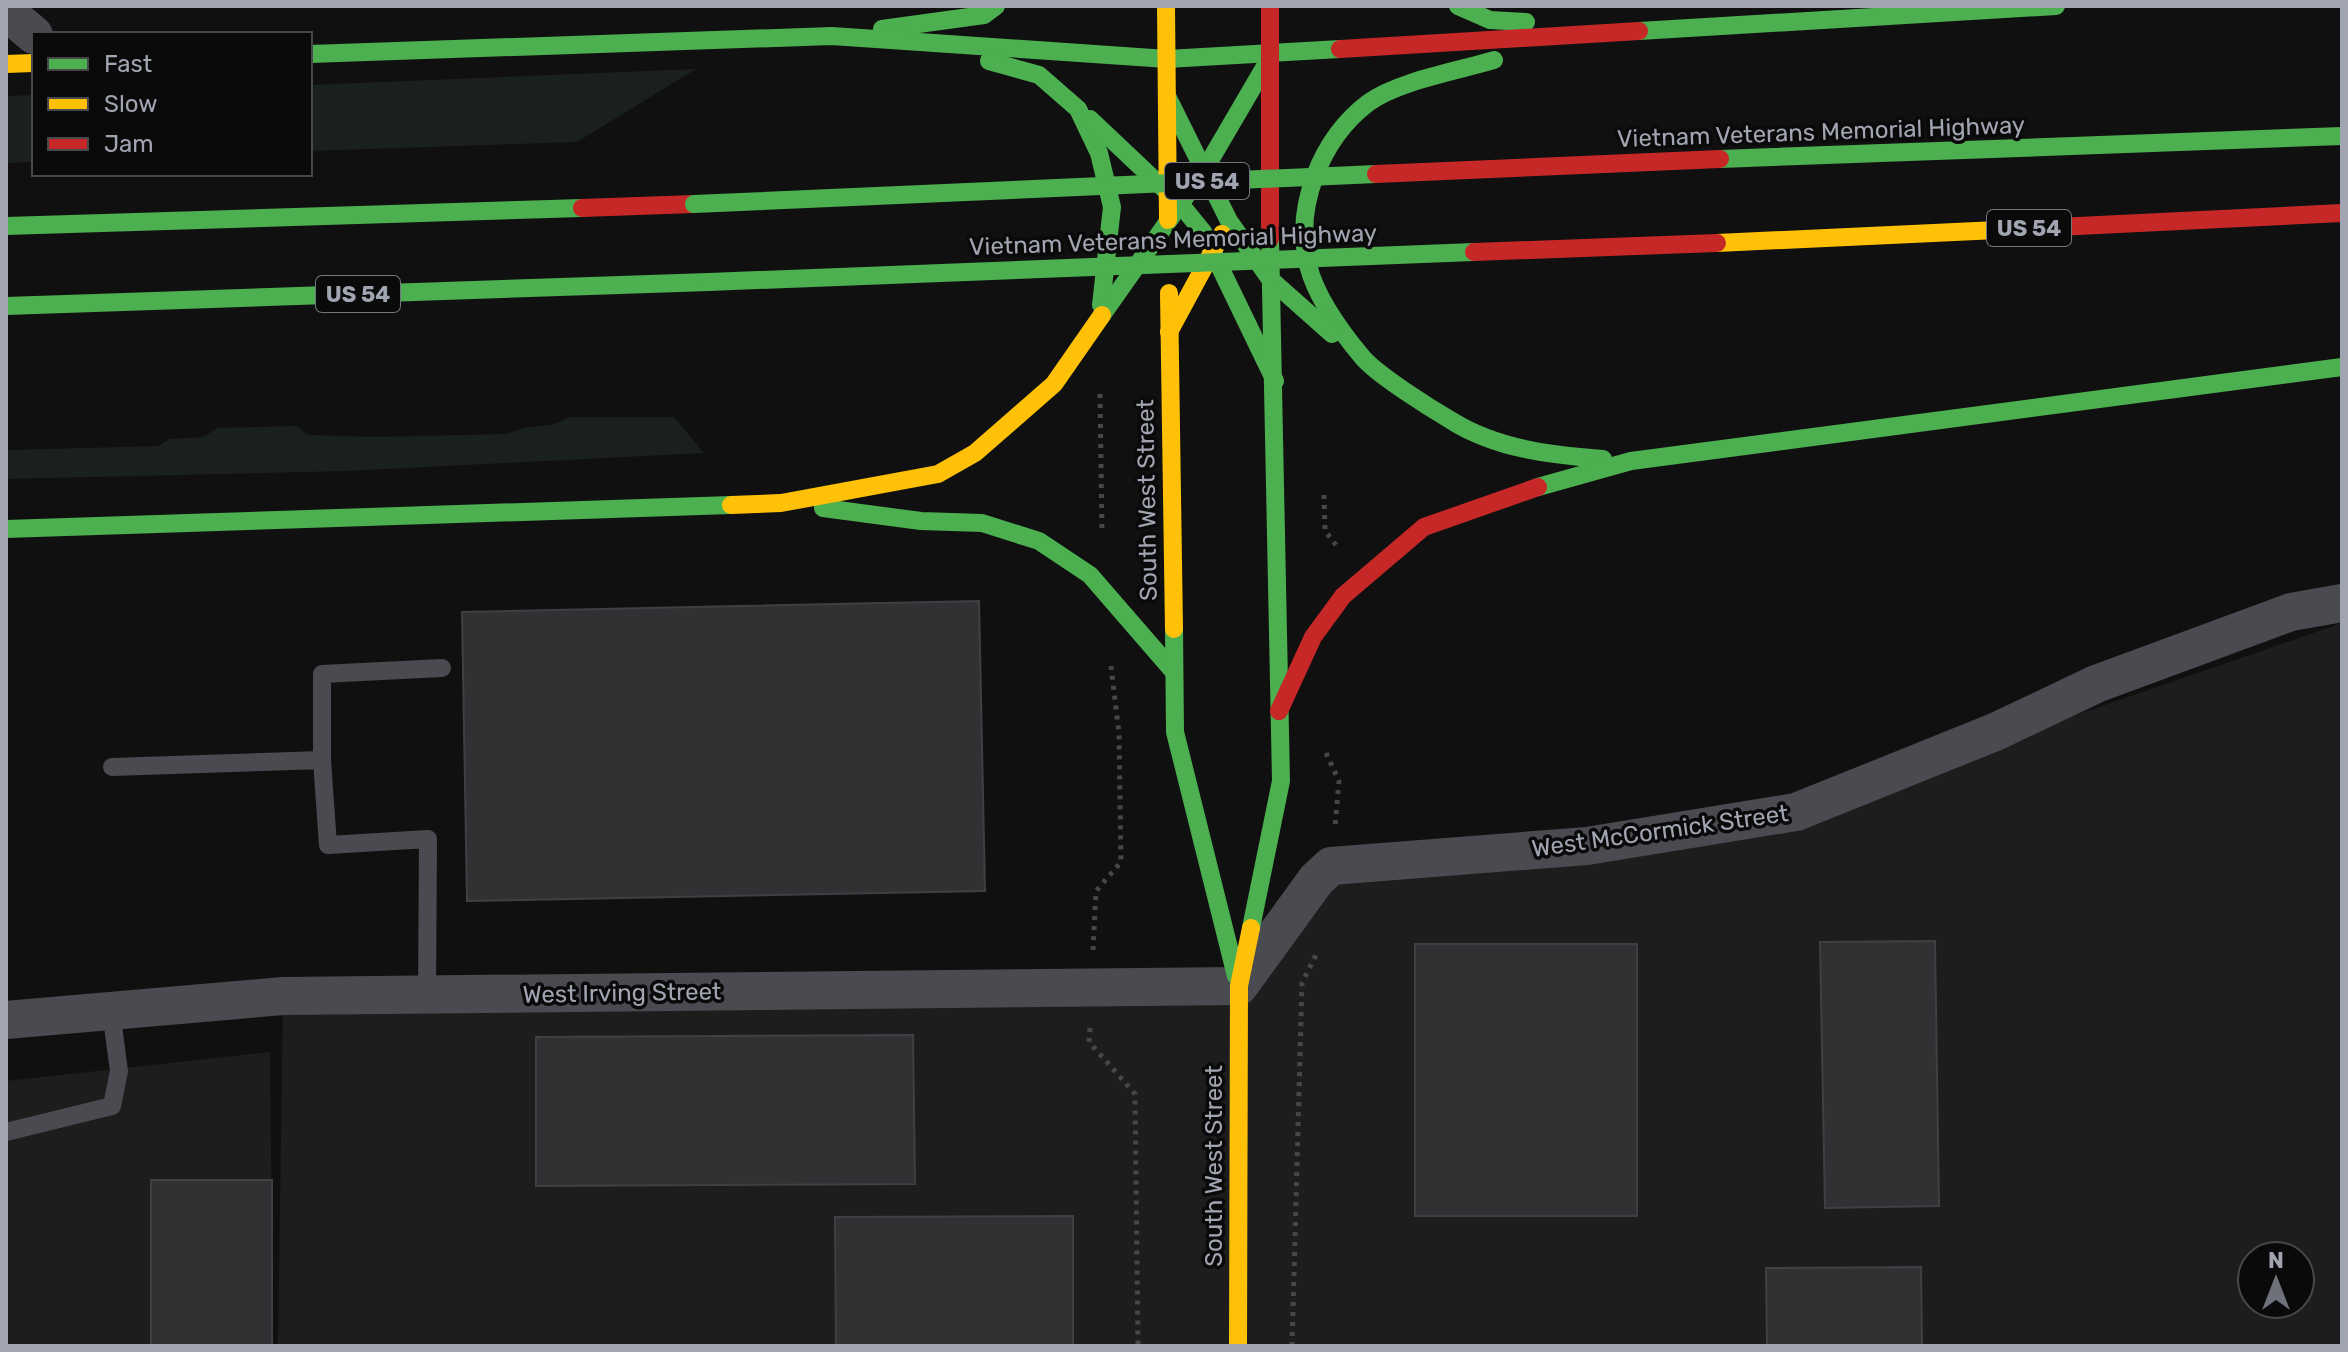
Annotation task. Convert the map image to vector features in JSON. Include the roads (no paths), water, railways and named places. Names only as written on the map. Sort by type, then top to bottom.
[{"type":"main road","points":[[832,36],[984,15],[996,6]]},
{"type":"main road","points":[[6,529],[781,503],[938,474],[975,453],[1054,384],[1168,225],[1175,199],[1167,96],[1166,6]]},
{"type":"main road","name":"South West Street","points":[[1238,1346],[1239,986],[1281,781],[1275,381],[1270,279],[1273,176],[1270,6]]},
{"type":"main road","points":[[1458,6],[1472,15],[1497,22],[1732,26]]},
{"type":"main road","points":[[312,54],[832,36],[1167,59],[1271,56],[1581,36],[1920,10],[2056,6]]},
{"type":"main road","points":[[1169,332],[1239,209],[1273,176],[1369,102],[1424,79],[1581,36]]},
{"type":"main road","points":[[916,40],[1039,75],[1175,199],[1213,250],[1275,381]]},
{"type":"main road","points":[[1175,199],[1205,169],[1271,56]]},
{"type":"main road","points":[[6,64],[32,63]]},
{"type":"main road","points":[[1167,96],[1205,169],[1239,209],[1270,279],[1365,360],[1454,423],[1483,436],[1532,453],[1631,461]]},
{"type":"main road","points":[[1365,360],[1324,302],[1308,264],[1305,236],[1306,207],[1316,168],[1346,125],[1369,102]]},
{"type":"main road","points":[[1078,109],[1099,153],[1112,207],[1099,319]]},
{"type":"main road","name":"Vietnam Veterans Memorial Highway","points":[[6,226],[694,204],[1720,159],[2342,136]]},
{"type":"main road","name":"Vietnam Veterans Memorial Highway","points":[[6,307],[1717,243],[2342,213]]},
{"type":"main road","name":"South West Street","points":[[1168,225],[1175,732],[1239,986]]},
{"type":"main road","points":[[1279,711],[1313,637],[1343,596],[1424,527],[1513,494],[1631,461],[2342,367]]},
{"type":"main road","points":[[781,503],[921,521],[982,523],[1039,541],[1090,575],[1174,672]]},
{"type":"street","points":[[6,11],[32,33]]},
{"type":"street","name":"West McCormick Street","points":[[1239,986],[1316,880],[1331,866],[1587,846],[1796,812],[1995,732],[2096,684],[2291,612],[2342,603]]},
{"type":"street","name":"West Irving Street","points":[[6,1020],[283,996],[1239,986]]},
{"type":"lane","points":[[427,995],[428,839],[328,845],[322,760],[322,674],[442,668]]},
{"type":"lane","points":[[112,767],[322,760]]},
{"type":"lane","points":[[6,1132],[112,1106],[119,1071],[111,1011]]}]
